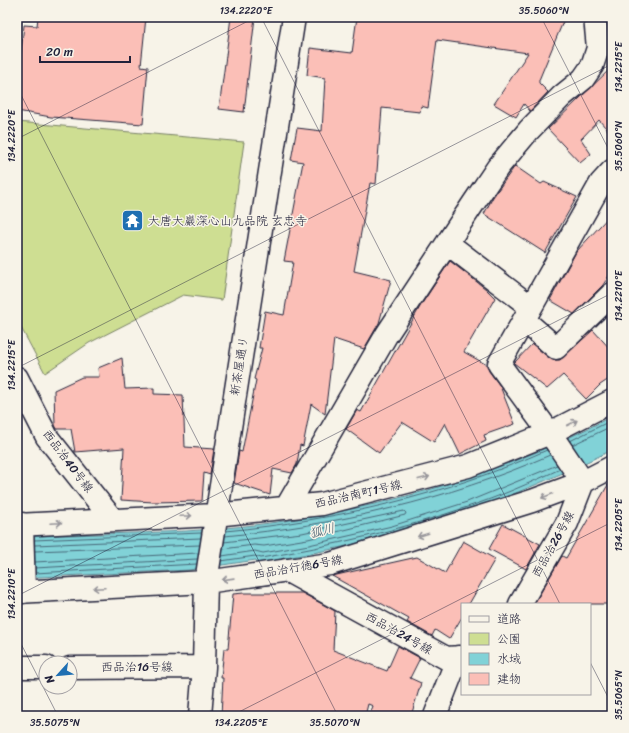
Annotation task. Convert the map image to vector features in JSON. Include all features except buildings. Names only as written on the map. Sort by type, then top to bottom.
[{"type":"street","name":"新茶屋通り","points":[[200,716],[204,667],[206,582],[215,515],[294,17]]},
{"type":"street","points":[[286,508],[387,334],[498,167],[529,130],[562,96],[583,79],[592,66],[598,48],[595,17]]},
{"type":"street","points":[[580,477],[499,364],[601,183],[612,171]]},
{"type":"street","points":[[447,243],[527,313],[556,348],[612,294]]},
{"type":"street","name":"西品治40号線","points":[[17,378],[47,437],[113,520]]},
{"type":"street","name":"西品治南町1号線","points":[[19,524],[215,515],[322,504],[468,466],[552,436],[612,401]]},
{"type":"street","name":"西品治行徳6号線","points":[[20,592],[206,582],[330,564],[532,501],[580,477],[612,467]]},
{"type":"street","name":"西品治26号線","points":[[521,603],[567,523],[580,477]]},
{"type":"street","points":[[19,524],[20,592]]},
{"type":"street","name":"西品治24号線","points":[[286,570],[446,658],[460,657],[434,716]]},
{"type":"street","name":"西品治16号線","points":[[78,668],[204,667]]},
{"type":"street","points":[[17,668],[38,668]]},
{"type":"green space","points":[[17,122],[244,142],[222,300],[183,295],[89,343],[45,373],[17,320]]},
{"type":"water","name":"狐川","points":[[612,416],[612,450],[559,475],[477,508],[377,539],[257,563],[256,560],[189,570],[17,578],[17,537],[165,532],[241,527],[351,509],[459,481],[512,462],[563,440]]},
{"type":"place","name":"大唐大巖深心山九品院 玄忠寺","points":[[133,221]]}]
